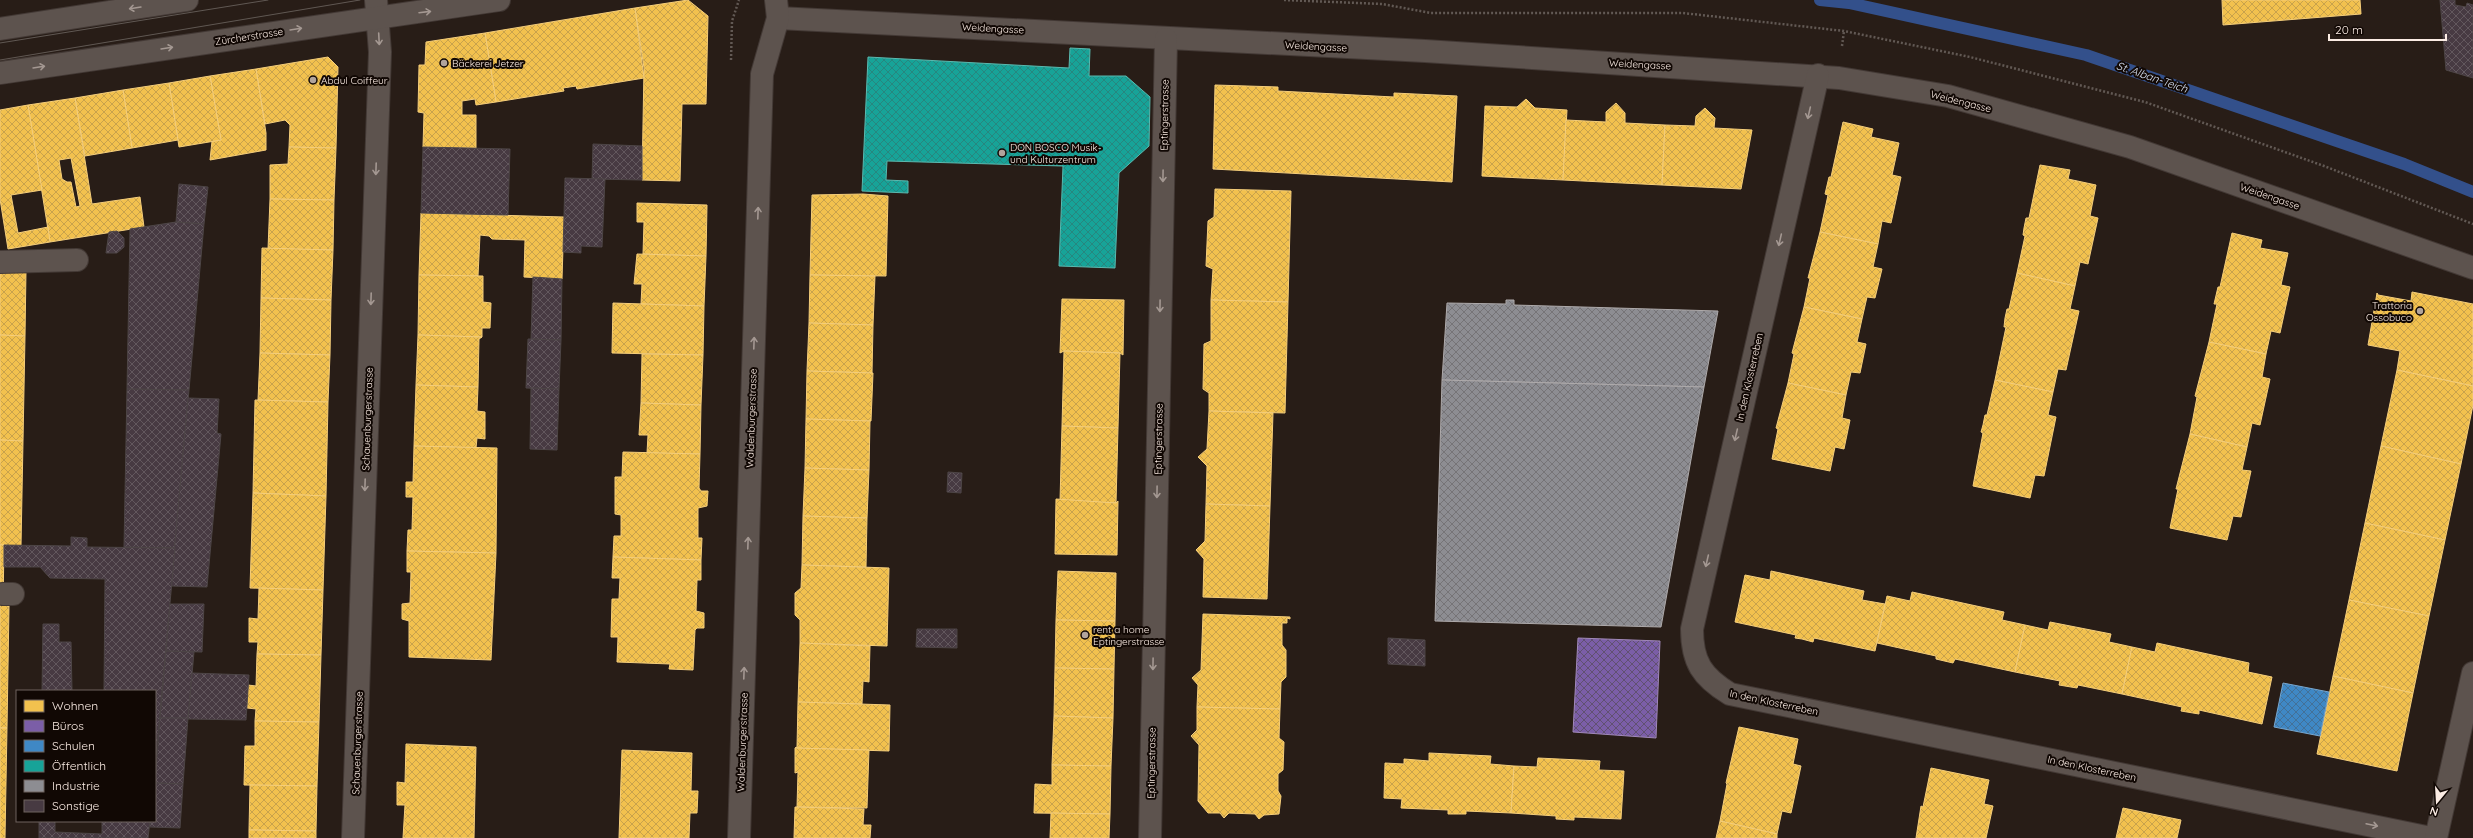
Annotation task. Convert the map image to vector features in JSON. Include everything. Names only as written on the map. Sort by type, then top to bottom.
[{"type":"street","points":[[0,29],[187,0]]},
{"type":"street","name":"Zürcherstrasse","points":[[0,73],[377,8],[426,12],[499,0]]},
{"type":"street","name":"Schauenburgerstrasse","points":[[353,838],[379,60],[377,8]]},
{"type":"street","name":"Weidengasse","points":[[777,9],[1166,39],[1425,51],[1818,75],[1948,96],[2130,147],[2473,268]]},
{"type":"street","name":"Waldenburgerstrasse","points":[[739,838],[762,74],[777,9]]},
{"type":"street","name":"Eptingerstrasse","points":[[1150,838],[1166,39]]},
{"type":"street","name":"In den Klosterreben","points":[[1818,75],[1692,629],[1694,656],[1700,669],[1713,684],[1730,694],[2431,838]]},
{"type":"street","points":[[0,262],[77,260]]},
{"type":"street","points":[[2436,838],[2473,673]]},
{"type":"building: Wohnen","points":[[688,0],[708,16],[706,104],[682,104],[680,181],[642,180],[644,68],[635,8]]},
{"type":"building: Wohnen","points":[[2222,0],[2360,0],[2361,14],[2223,25]]},
{"type":"building: Wohnen","points":[[635,8],[644,78],[577,89],[576,86],[563,88],[564,91],[496,102],[485,33]]},
{"type":"building: Wohnen","points":[[485,33],[496,102],[476,105],[475,99],[462,101],[462,115],[476,115],[476,148],[423,147],[424,113],[418,112],[419,65],[425,65],[426,42]]},
{"type":"building: Wohnen","points":[[328,57],[338,67],[336,148],[289,147],[290,125],[285,120],[265,124],[256,69]]},
{"type":"building: Wohnen","points":[[256,69],[266,133],[266,150],[210,160],[212,141],[221,140],[210,76]]},
{"type":"building: Wohnen","points":[[210,76],[221,140],[179,147],[169,83]]},
{"type":"building: Wohnen","points":[[169,83],[178,140],[132,148],[123,90]]},
{"type":"building: Wohnen","points":[[1215,85],[1278,87],[1278,91],[1394,97],[1394,93],[1457,96],[1452,182],[1213,169]]},
{"type":"building: Wohnen","points":[[123,90],[132,148],[85,156],[75,98]]},
{"type":"building: Wohnen","points":[[75,98],[92,204],[140,197],[144,227],[50,242],[28,105]],"holes":[[[71,158],[80,206],[76,207],[71,182],[67,182],[62,179],[59,160]]]},
{"type":"building: Wohnen","points":[[1526,99],[1535,108],[1567,110],[1563,180],[1482,176],[1485,106],[1517,107]]},
{"type":"building: Wohnen","points":[[1616,103],[1625,113],[1625,123],[1665,125],[1662,185],[1563,180],[1566,120],[1606,122],[1606,112]]},
{"type":"building: Wohnen","points":[[28,105],[42,190],[11,195],[18,233],[48,227],[50,242],[8,249],[0,199],[0,110]]},
{"type":"building: Wohnen","points":[[1705,108],[1715,118],[1714,128],[1752,130],[1741,189],[1662,185],[1665,125],[1695,126],[1696,116]]},
{"type":"building: Wohnen","points":[[1843,122],[1873,129],[1871,137],[1899,143],[1892,175],[1901,177],[1891,223],[1882,221],[1878,244],[1820,232],[1828,195],[1825,194],[1829,177],[1831,177]]},
{"type":"building: Wohnen","points":[[289,147],[336,148],[334,200],[270,199],[270,165],[288,164]]},
{"type":"building: Wohnen","points":[[2040,165],[2070,170],[2068,179],[2096,185],[2090,216],[2098,218],[2088,264],[2080,262],[2075,286],[2017,273],[2025,236],[2023,235],[2026,218],[2029,218]]},
{"type":"building: Wohnen","points":[[1215,189],[1291,191],[1288,302],[1211,300],[1213,269],[1206,266],[1208,221],[1214,217]]},
{"type":"building: Wohnen","points":[[863,194],[888,196],[886,276],[810,275],[812,195]]},
{"type":"building: Wohnen","points":[[270,199],[334,200],[333,250],[268,249]]},
{"type":"building: Wohnen","points":[[637,203],[707,205],[706,256],[643,254],[644,222],[637,222]]},
{"type":"building: Wohnen","points":[[421,213],[564,217],[562,279],[524,277],[525,240],[492,239],[489,236],[480,235],[478,276],[419,275]]},
{"type":"building: Wohnen","points":[[1820,232],[1878,244],[1873,267],[1882,269],[1875,298],[1867,297],[1862,319],[1804,307],[1810,278],[1808,278]]},
{"type":"building: Wohnen","points":[[2232,233],[2262,240],[2260,248],[2288,253],[2281,285],[2290,287],[2280,333],[2271,331],[2266,354],[2209,342],[2217,304],[2214,304],[2218,287],[2220,287]]},
{"type":"building: Wohnen","points":[[262,248],[333,250],[331,300],[261,298]]},
{"type":"building: Wohnen","points":[[637,254],[706,256],[704,306],[641,304],[642,284],[634,284]]},
{"type":"building: Wohnen","points":[[26,270],[25,336],[0,335],[0,274]]},
{"type":"building: Wohnen","points":[[2017,273],[2075,286],[2070,309],[2079,311],[2066,370],[2058,369],[2053,392],[1995,380],[2006,327],[2004,327],[2005,318],[2007,309],[2009,309]]},
{"type":"building: Wohnen","points":[[419,275],[483,276],[483,302],[491,303],[490,328],[482,328],[482,337],[418,335]]},
{"type":"building: Wohnen","points":[[810,275],[875,276],[873,325],[809,323]]},
{"type":"building: Wohnen","points":[[2412,292],[2473,304],[2473,386],[2397,370],[2400,351],[2368,345],[2377,293],[2378,295],[2411,301]]},
{"type":"building: Wohnen","points":[[261,298],[331,300],[330,355],[260,353]]},
{"type":"building: Wohnen","points":[[1062,299],[1124,300],[1123,355],[1120,353],[1064,351],[1060,353]]},
{"type":"building: Wohnen","points":[[1211,300],[1288,302],[1285,413],[1209,411],[1209,393],[1203,389],[1204,344],[1211,341]]},
{"type":"building: Wohnen","points":[[613,303],[704,306],[703,355],[612,353]]},
{"type":"building: Wohnen","points":[[1804,307],[1862,319],[1857,342],[1866,344],[1860,373],[1851,372],[1846,395],[1788,383],[1794,354],[1792,353]]},
{"type":"building: Wohnen","points":[[809,323],[873,325],[872,373],[807,371]]},
{"type":"building: Wohnen","points":[[0,335],[25,336],[23,441],[0,440]]},
{"type":"building: Wohnen","points":[[418,335],[482,337],[479,339],[478,387],[416,385]]},
{"type":"building: Wohnen","points":[[2209,342],[2266,354],[2262,377],[2270,379],[2260,425],[2252,423],[2247,447],[2190,434],[2197,397],[2195,396]]},
{"type":"building: Wohnen","points":[[1064,351],[1120,353],[1118,428],[1062,426]]},
{"type":"building: Wohnen","points":[[260,353],[330,355],[328,402],[258,400]]},
{"type":"building: Wohnen","points":[[642,354],[703,355],[701,405],[641,403]]},
{"type":"building: Wohnen","points":[[2397,370],[2473,386],[2473,405],[2461,464],[2381,446]]},
{"type":"building: Wohnen","points":[[807,371],[873,373],[871,421],[806,419]]},
{"type":"building: Wohnen","points":[[1995,380],[2053,392],[2048,415],[2056,417],[2044,476],[2035,475],[2030,498],[1973,486],[1983,433],[1981,432],[1985,415],[1987,415]]},
{"type":"building: Wohnen","points":[[1788,383],[1846,395],[1842,418],[1850,420],[1844,449],[1835,447],[1830,471],[1772,459],[1778,429],[1776,428]]},
{"type":"building: Wohnen","points":[[416,385],[478,387],[477,411],[485,412],[485,439],[477,438],[476,448],[414,446]]},
{"type":"building: Wohnen","points":[[255,400],[328,402],[326,496],[253,493]]},
{"type":"building: Wohnen","points":[[641,403],[701,405],[700,454],[647,453],[648,435],[639,435]]},
{"type":"building: Wohnen","points":[[1209,411],[1273,413],[1270,506],[1206,504],[1207,466],[1198,457],[1207,449]]},
{"type":"building: Wohnen","points":[[806,419],[870,421],[869,470],[805,468]]},
{"type":"building: Wohnen","points":[[1062,426],[1118,428],[1116,503],[1060,501]]},
{"type":"building: Wohnen","points":[[2190,434],[2247,447],[2242,470],[2251,471],[2241,517],[2233,516],[2227,540],[2170,528],[2178,489],[2176,489]]},
{"type":"building: Wohnen","points":[[0,440],[23,441],[21,546],[0,545]]},
{"type":"building: Wohnen","points":[[414,446],[497,448],[496,553],[407,551],[408,530],[412,530],[413,497],[406,497],[406,482],[413,482]]},
{"type":"building: Wohnen","points":[[2381,446],[2461,464],[2445,540],[2365,523]]},
{"type":"building: Wohnen","points":[[623,452],[700,454],[699,488],[701,491],[708,491],[707,506],[698,508],[698,538],[702,538],[701,560],[613,557],[614,536],[621,536],[621,515],[615,514],[615,477],[622,477]]},
{"type":"building: Wohnen","points":[[805,468],[869,470],[867,518],[803,516]]},
{"type":"building: Wohnen","points":[[253,493],[326,496],[323,590],[250,588]]},
{"type":"building: Wohnen","points":[[1056,499],[1116,503],[1118,501],[1117,555],[1055,554]]},
{"type":"building: Wohnen","points":[[1206,504],[1270,506],[1267,599],[1203,597],[1204,559],[1196,550],[1205,541]]},
{"type":"building: Wohnen","points":[[803,516],[867,518],[866,567],[802,565]]},
{"type":"building: Wohnen","points":[[2365,523],[2445,540],[2429,616],[2349,600]]},
{"type":"building: Wohnen","points":[[0,545],[4,545],[3,605],[0,605]]},
{"type":"building: Wohnen","points":[[407,551],[496,553],[491,660],[409,657],[409,621],[402,619],[402,604],[410,603],[411,572],[407,572]]},
{"type":"building: Wohnen","points":[[613,557],[701,560],[701,580],[697,580],[696,611],[704,613],[704,628],[697,628],[695,630],[693,670],[669,669],[670,664],[617,662],[618,637],[611,637],[612,599],[619,599],[620,578],[612,578]]},
{"type":"building: Wohnen","points":[[802,565],[889,568],[887,646],[800,643],[800,620],[795,615],[795,593],[801,588]]},
{"type":"building: Wohnen","points":[[1058,571],[1116,573],[1115,621],[1056,620]]},
{"type":"building: Wohnen","points":[[1771,571],[1864,591],[1862,600],[1885,604],[1875,651],[1814,638],[1813,642],[1795,638],[1796,635],[1735,622],[1745,575],[1770,580]]},
{"type":"building: Wohnen","points":[[259,588],[323,590],[321,655],[257,654],[258,642],[249,642],[249,618],[258,619]]},
{"type":"building: Wohnen","points":[[1912,592],[2004,612],[2002,620],[2025,625],[2015,672],[1955,659],[1953,663],[1936,659],[1936,656],[1877,643],[1887,596],[1910,601]]},
{"type":"building: Wohnen","points":[[2349,600],[2429,616],[2413,693],[2333,676]]},
{"type":"building: Wohnen","points":[[0,605],[9,606],[7,728],[0,728]]},
{"type":"building: Wohnen","points":[[1203,614],[1290,617],[1290,619],[1287,618],[1287,623],[1282,623],[1282,645],[1286,650],[1286,677],[1281,682],[1280,709],[1197,707],[1198,685],[1192,678],[1201,670]]},
{"type":"building: Wohnen","name":"rent a home Eptingerstrasse","points":[[1056,620],[1115,621],[1114,669],[1055,668]]},
{"type":"building: Wohnen","points":[[2050,622],[2111,634],[2109,642],[2132,647],[2122,694],[2078,685],[2077,688],[2059,685],[2060,681],[2015,672],[2025,625],[2048,630]]},
{"type":"building: Wohnen","points":[[800,643],[870,646],[869,682],[863,681],[862,704],[798,702]]},
{"type":"building: Wohnen","points":[[2157,643],[2249,663],[2248,672],[2272,677],[2262,724],[2199,710],[2199,714],[2181,711],[2182,707],[2122,694],[2132,647],[2155,652]]},
{"type":"building: Wohnen","points":[[257,654],[321,655],[319,722],[255,721],[256,709],[247,708],[248,685],[256,686]]},
{"type":"building: Wohnen","points":[[1055,668],[1114,669],[1113,718],[1054,716]]},
{"type":"building: Wohnen","points":[[2333,676],[2413,693],[2397,771],[2317,754]]},
{"type":"building: Wohnen","points":[[798,702],[890,705],[889,751],[795,748],[797,747]]},
{"type":"building: Wohnen","points":[[1197,707],[1280,709],[1279,738],[1284,742],[1283,770],[1278,774],[1278,791],[1281,796],[1279,814],[1264,815],[1259,819],[1255,814],[1229,813],[1224,818],[1220,813],[1208,813],[1198,801],[1199,745],[1191,736],[1197,730]]},
{"type":"building: Wohnen","points":[[1054,716],[1113,718],[1111,766],[1052,765]]},
{"type":"building: Wohnen","points":[[255,721],[319,722],[317,786],[244,785],[245,746],[255,746]]},
{"type":"building: Wohnen","points":[[1739,727],[1798,739],[1793,764],[1801,766],[1791,813],[1782,811],[1777,834],[1720,821],[1726,783]]},
{"type":"building: Wohnen","points":[[0,728],[7,728],[5,838],[0,838]]},
{"type":"building: Wohnen","points":[[406,744],[476,747],[474,838],[403,838],[405,805],[397,805],[397,782],[405,783]]},
{"type":"building: Wohnen","points":[[795,748],[869,750],[867,808],[797,807],[798,772],[795,773]]},
{"type":"building: Wohnen","points":[[622,750],[692,753],[691,791],[698,791],[697,813],[690,813],[689,838],[619,838]]},
{"type":"building: Wohnen","points":[[1429,753],[1491,756],[1490,764],[1514,766],[1511,813],[1466,811],[1466,814],[1448,814],[1448,810],[1401,808],[1402,799],[1384,798],[1385,763],[1404,764],[1404,759],[1429,761]]},
{"type":"building: Wohnen","points":[[1538,758],[1600,761],[1599,770],[1624,771],[1621,819],[1574,817],[1574,820],[1556,819],[1556,816],[1511,813],[1514,766],[1537,767]]},
{"type":"building: Wohnen","points":[[1052,765],[1111,766],[1110,814],[1034,813],[1035,784],[1052,785]]},
{"type":"building: Wohnen","points":[[1931,768],[1989,780],[1984,804],[1993,806],[1986,838],[1916,838],[1921,806],[1923,807]]},
{"type":"building: Wohnen","points":[[250,785],[317,786],[316,831],[249,830]]},
{"type":"building: Wohnen","points":[[795,807],[864,809],[863,825],[871,825],[870,838],[794,838]]},
{"type":"building: Wohnen","points":[[2123,808],[2181,820],[2177,838],[2116,838]]},
{"type":"building: Wohnen","points":[[1051,813],[1110,814],[1109,838],[1050,838]]},
{"type":"building: Wohnen","points":[[1720,821],[1777,834],[1777,838],[1716,838]]},
{"type":"building: Wohnen","points":[[249,830],[316,831],[316,838],[249,838]]},
{"type":"building: Büros","points":[[1578,638],[1660,641],[1656,738],[1573,732]]},
{"type":"building: Schulen","points":[[2283,683],[2329,692],[2320,736],[2274,727]]},
{"type":"building: Öffentlich","name":"DON BOSCO Musik- und Kulturzentrum","points":[[1070,48],[1090,49],[1089,76],[1126,76],[1150,97],[1149,146],[1119,173],[1115,268],[1059,266],[1063,166],[887,161],[886,180],[908,181],[908,193],[862,191],[868,57],[1069,68]]},
{"type":"building: Industrie","points":[[1506,300],[1514,300],[1514,305],[1718,311],[1704,387],[1442,380],[1447,303],[1506,304]]},
{"type":"building: Industrie","points":[[1442,380],[1704,387],[1661,627],[1435,621]]},
{"type":"building: Sonstige","points":[[2440,0],[2455,0],[2455,5],[2466,7],[2467,3],[2473,5],[2473,78],[2446,70]]},
{"type":"building: Sonstige","points":[[593,144],[642,146],[642,180],[592,179]]},
{"type":"building: Sonstige","points":[[423,147],[510,149],[508,215],[421,213]]},
{"type":"building: Sonstige","points":[[565,178],[605,179],[602,247],[581,246],[581,253],[563,252]]},
{"type":"building: Sonstige","points":[[179,184],[208,187],[204,224],[176,222]]},
{"type":"building: Sonstige","points":[[176,222],[204,224],[189,390],[127,389],[130,229]]},
{"type":"building: Sonstige","points":[[117,231],[124,238],[124,247],[117,253],[106,253],[109,232]]},
{"type":"building: Sonstige","points":[[533,277],[562,279],[561,340],[531,339]]},
{"type":"building: Sonstige","points":[[528,339],[561,340],[559,389],[526,388]]},
{"type":"building: Sonstige","points":[[531,388],[559,389],[557,450],[530,449]]},
{"type":"building: Sonstige","points":[[127,389],[189,390],[175,548],[124,547]]},
{"type":"building: Sonstige","points":[[188,398],[219,399],[217,433],[221,434],[207,587],[171,586]]},
{"type":"building: Sonstige","points":[[948,472],[962,473],[961,493],[947,492]]},
{"type":"building: Sonstige","points":[[71,537],[87,538],[87,547],[175,548],[156,757],[156,690],[104,690],[105,579],[50,578],[40,567],[4,567],[4,545],[71,546]]},
{"type":"building: Sonstige","points":[[170,604],[204,604],[202,652],[166,651]]},
{"type":"building: Sonstige","points":[[43,624],[59,624],[59,642],[71,642],[72,690],[42,690]]},
{"type":"building: Sonstige","points":[[917,629],[957,629],[957,648],[916,647]]},
{"type":"building: Sonstige","points":[[1388,638],[1425,640],[1425,666],[1388,664]]},
{"type":"building: Sonstige","points":[[166,651],[194,652],[188,719],[160,718]]},
{"type":"building: Sonstige","points":[[192,673],[249,675],[246,720],[188,719]]},
{"type":"building: Sonstige","points":[[160,718],[188,718],[183,784],[156,783]]},
{"type":"building: Sonstige","points":[[156,783],[183,784],[180,828],[150,827],[150,822],[156,822]]},
{"type":"building: Sonstige","points":[[39,822],[55,822],[55,832],[102,834],[102,822],[150,822],[148,838],[39,838]]},
{"type":"waterway","name":"St. Alban-Teich","points":[[1820,0],[1849,3],[2086,55],[2404,164],[2473,192]]},
{"type":"tram line","points":[[0,43],[268,0]]},
{"type":"tram line","points":[[0,60],[360,0]]},
{"type":"place","name":"Bäckerei Jetzer","points":[[444,63]]},
{"type":"place","name":"Abdul Coiffeur","points":[[313,80]]},
{"type":"place","name":"DON BOSCO Musik- und Kulturzentrum","points":[[1002,153]]},
{"type":"place","name":"Trattoria Ossobuco","points":[[2420,311]]},
{"type":"place","name":"rent a home Eptingerstrasse","points":[[1085,635]]}]
